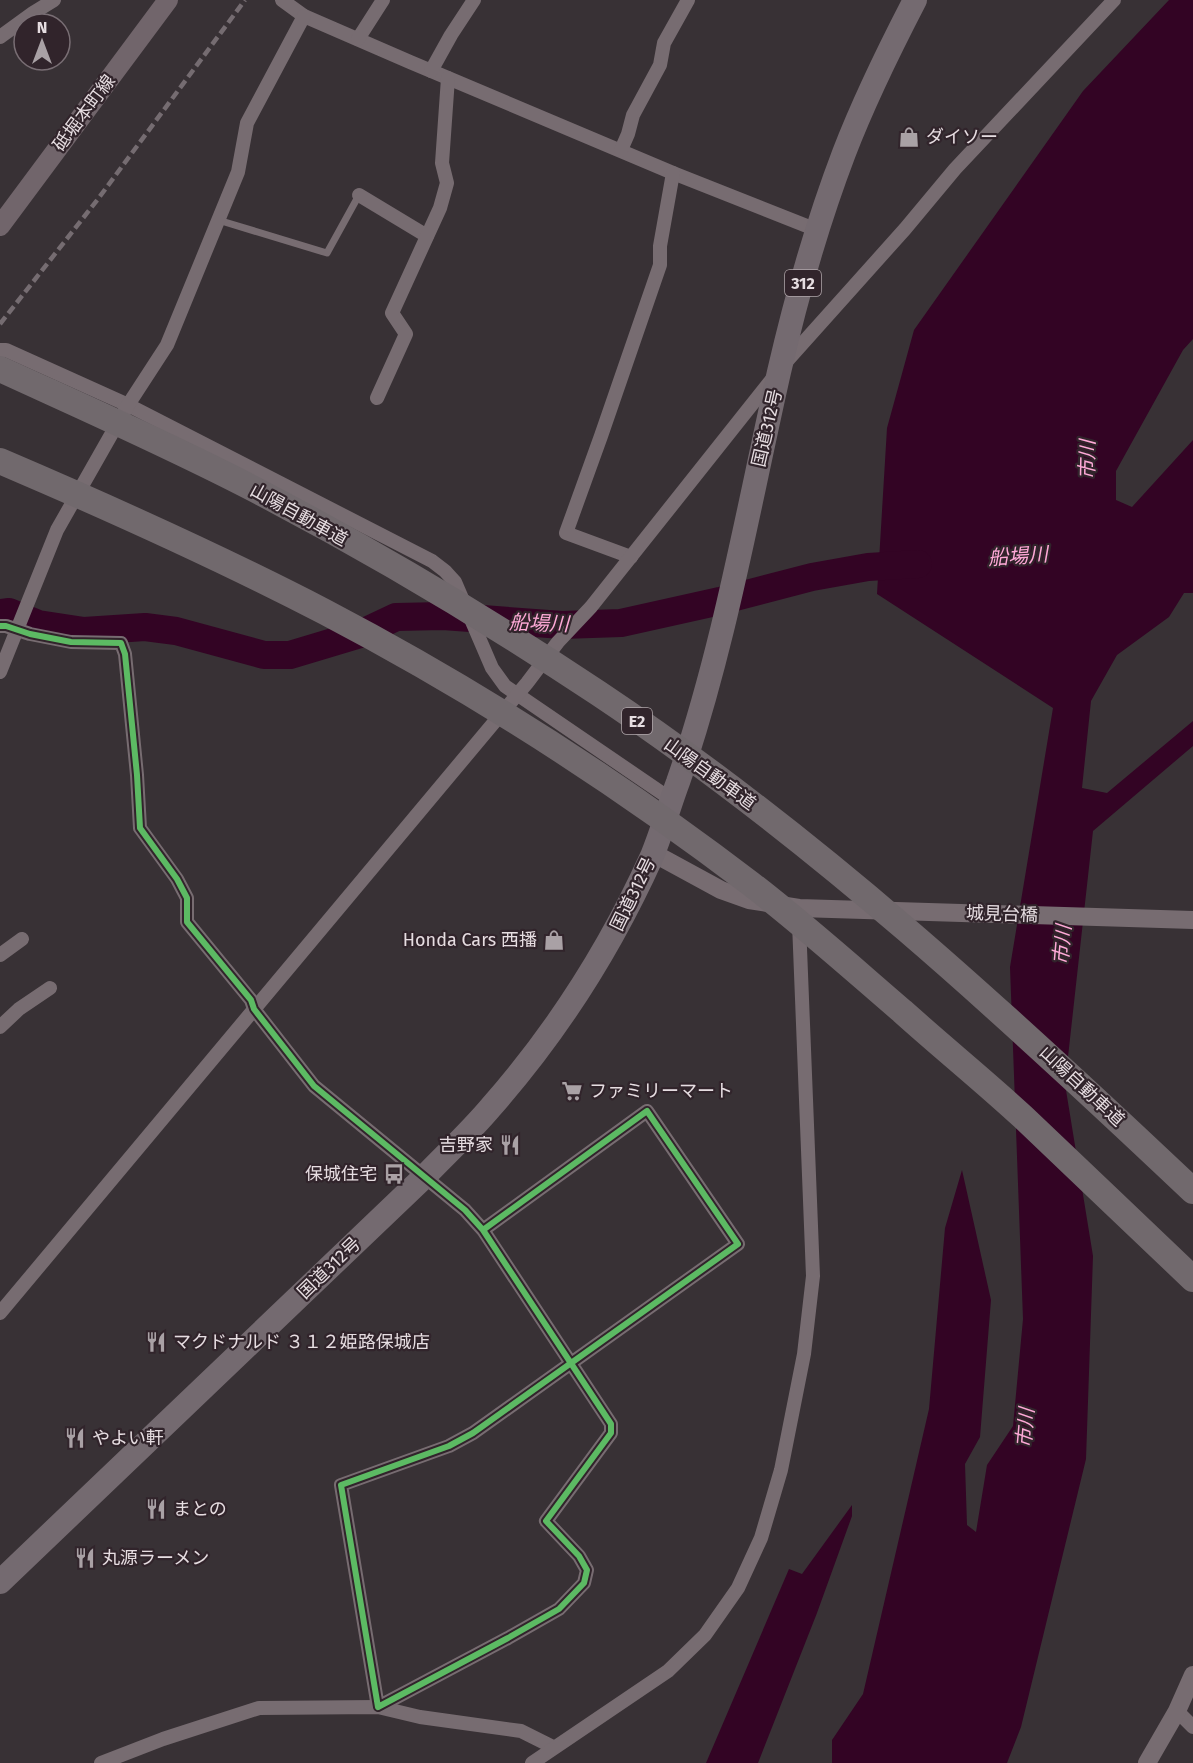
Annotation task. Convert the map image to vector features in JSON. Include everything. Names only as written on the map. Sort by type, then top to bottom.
[{"type":"highway","name":"国道312号","points":[[0,1582],[424,1178],[490,1108],[533,1056],[608,944],[653,852],[696,729],[733,580],[780,368],[817,230],[844,152],[869,93],[915,0]]},
{"type":"highway","name":"山陽自動車道","points":[[0,369],[128,427],[252,488],[500,629],[601,695],[786,829],[891,916],[989,1000],[1193,1191]]},
{"type":"highway","points":[[0,461],[85,497],[223,561],[327,613],[531,730],[645,807],[752,884],[846,962],[1021,1115],[1193,1279]]},
{"type":"main road","name":"砥堀本町線","points":[[0,226],[168,0]]},
{"type":"street","points":[[0,37],[54,0]]},
{"type":"street","points":[[282,0],[304,16],[431,71],[673,173],[817,230]]},
{"type":"street","points":[[358,39],[383,0]]},
{"type":"street","points":[[431,71],[474,0]]},
{"type":"street","points":[[621,150],[633,115],[660,65],[664,43],[688,0]]},
{"type":"street","points":[[0,1313],[527,683],[558,642],[591,607],[780,368],[905,229],[955,169],[1114,0]]},
{"type":"street","points":[[0,672],[57,530],[128,405],[167,345],[238,171],[247,123],[304,16]]},
{"type":"street","points":[[377,398],[406,334],[392,313],[440,208],[447,183],[442,163],[448,78]]},
{"type":"street","points":[[631,557],[566,533],[602,436],[660,265],[660,246],[673,173]]},
{"type":"street","points":[[359,195],[427,236]]},
{"type":"street","points":[[0,351],[6,350],[128,405],[432,561],[455,582],[492,668],[505,686],[672,800]]},
{"type":"street","points":[[0,626],[71,642],[121,643],[125,654],[140,828],[157,849],[182,888],[187,898],[187,922],[251,1000],[254,1009],[314,1086],[465,1210],[483,1230],[611,1424],[611,1433],[546,1521],[579,1556],[587,1570],[584,1583],[559,1609],[378,1707]]},
{"type":"street","name":"城見台橋","points":[[653,852],[722,890],[749,900],[805,908],[1193,920]]},
{"type":"street","points":[[532,1763],[668,1671],[705,1635],[738,1588],[760,1539],[781,1470],[804,1354],[813,1276],[805,908]]},
{"type":"street","points":[[0,955],[22,939]]},
{"type":"street","points":[[0,1027],[19,1009],[50,988]]},
{"type":"street","points":[[378,1707],[341,1485],[449,1446],[473,1433],[738,1244],[646,1112],[483,1230]]},
{"type":"street","points":[[1147,1763],[1177,1711],[1193,1675]]},
{"type":"street","points":[[101,1763],[163,1739],[258,1708],[378,1707],[420,1717],[521,1731],[553,1747]]},
{"type":"street","points":[[1177,1711],[1193,1727]]},
{"type":"lane","points":[[218,220],[327,253],[359,195]]},
{"type":"water","name":"市川","points":[[1169,0],[1193,0],[1193,339],[1183,350],[1116,471],[1116,500],[1132,507],[1193,440],[1193,593],[1184,593],[1169,617],[1117,655],[1091,701],[1082,788],[1107,793],[1193,721],[1193,746],[1093,831],[1065,1084],[1093,1256],[1086,1459],[1021,1727],[1007,1763],[832,1763],[832,1740],[863,1694],[929,1409],[945,1228],[962,1170],[991,1300],[980,1437],[965,1464],[967,1525],[976,1532],[987,1465],[1013,1426],[1023,1319],[1010,967],[1053,708],[877,594],[887,428],[914,330],[1083,91]]},
{"type":"water","points":[[852,1505],[852,1516],[817,1613],[758,1763],[706,1763],[789,1569],[802,1574]]},
{"type":"waterway","name":"船場川","points":[[0,613],[9,612],[38,624],[84,631],[145,627],[176,631],[264,655],[290,655],[360,634],[396,617],[443,616],[562,625],[621,623],[812,577],[868,567],[918,564]]},
{"type":"railway","points":[[0,324],[98,199],[245,0]]},
{"type":"cycle path","points":[[0,626],[71,642],[121,643],[125,654],[140,828],[177,879],[187,898],[187,922],[251,1000],[254,1009],[314,1086],[465,1210],[483,1230],[611,1424],[611,1433],[546,1521],[579,1556],[587,1570],[584,1583],[559,1609],[378,1707],[341,1485],[449,1446],[473,1433],[738,1244],[647,1111],[483,1230]]},
{"type":"place","name":"ダイソー","points":[[909,137]]},
{"type":"place","name":"Honda Cars 西播","points":[[554,940]]},
{"type":"place","name":"ファミリーマート","points":[[572,1091]]},
{"type":"place","name":"吉野家","points":[[510,1145]]},
{"type":"place","name":"保城住宅","points":[[394,1174]]},
{"type":"place","name":"マクドナルド ３１２姫路保城店","points":[[156,1342]]},
{"type":"place","name":"やよい軒","points":[[75,1438]]},
{"type":"place","name":"まとの","points":[[156,1509]]},
{"type":"place","name":"丸源ラーメン","points":[[85,1558]]}]
